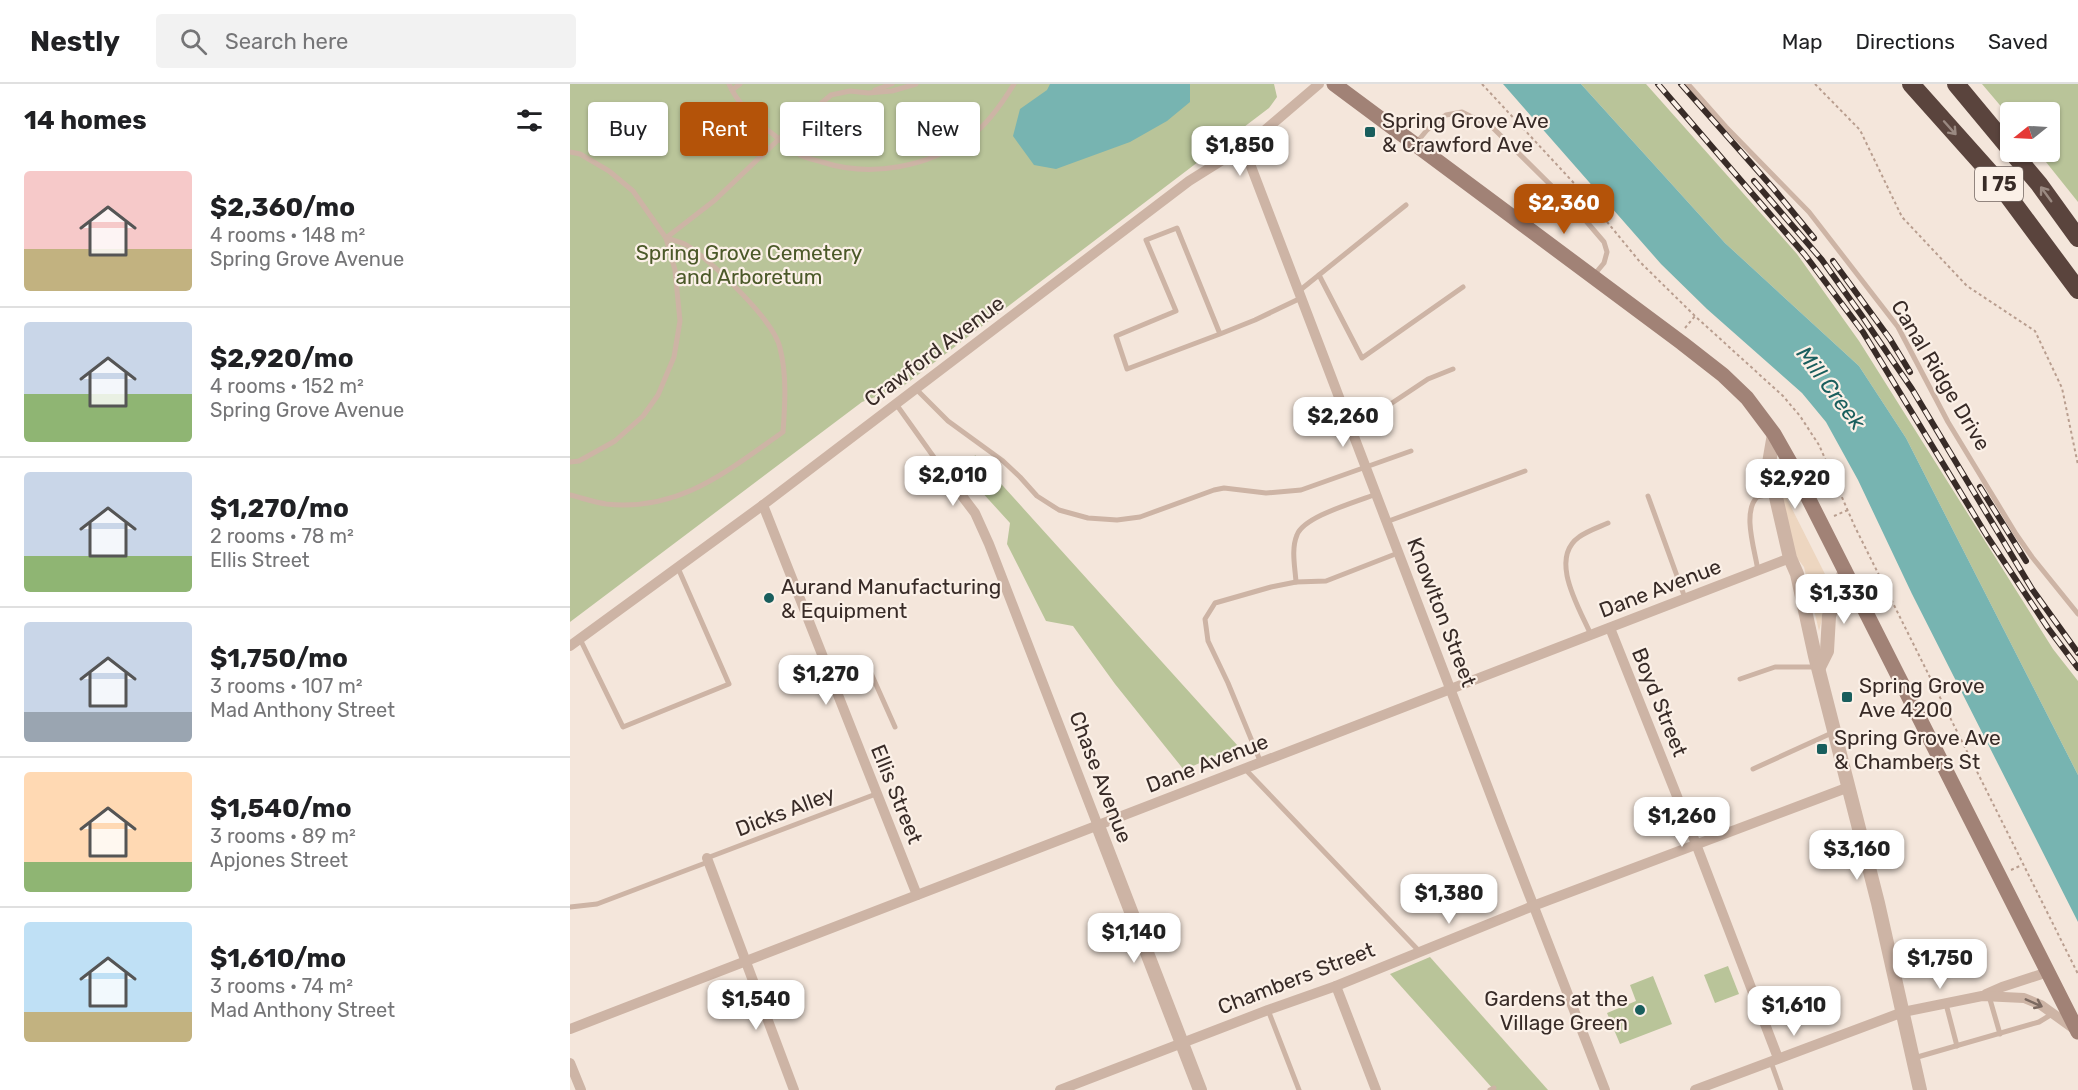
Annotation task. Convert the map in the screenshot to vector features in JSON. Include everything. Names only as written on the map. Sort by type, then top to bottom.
[{"type":"highway","name":"I 75","points":[[1911,84],[1994,177],[2078,290]]},
{"type":"highway","name":"I 75","points":[[1956,84],[2000,137]]},
{"type":"highway","name":"I 75","points":[[2021,162],[2078,238]]},
{"type":"main road","points":[[1334,84],[1723,375],[1747,398],[1774,434],[2078,1032]]},
{"type":"street","name":"Crawford Avenue","points":[[570,646],[763,505],[1189,181],[1244,148],[1320,84]]},
{"type":"street","name":"Knowlton Street","points":[[1244,148],[1605,1090]]},
{"type":"street","points":[[1774,434],[1769,463],[1775,492],[1849,787],[1920,1090]]},
{"type":"street","name":"Chase Avenue","points":[[953,484],[975,513],[989,544],[1200,1090]]},
{"type":"street","name":"Ellis Street","points":[[763,505],[917,896]]},
{"type":"street","name":"Dane Avenue","points":[[570,1029],[1790,558]]},
{"type":"street","points":[[1819,667],[1827,651],[1829,616],[1845,570]]},
{"type":"street","name":"Boyd Street","points":[[1610,628],[1696,844],[1774,1060]]},
{"type":"street","name":"Chambers Street","points":[[1060,1090],[1336,986],[1533,906],[1849,787]]},
{"type":"street","points":[[707,860],[794,1090]]},
{"type":"street","points":[[1986,996],[2002,987],[2048,972]]},
{"type":"street","points":[[1336,986],[1376,1090]]},
{"type":"street","points":[[1695,1090],[1903,1012],[1986,996],[2024,998],[2041,1005],[2078,1032]]},
{"type":"street","points":[[570,1063],[581,1090]]},
{"type":"lane","points":[[740,84],[730,87],[755,120],[801,155],[834,166],[873,170],[914,164],[942,154],[972,135],[990,118],[1014,84]]},
{"type":"lane","points":[[868,93],[892,84]]},
{"type":"lane","points":[[666,238],[715,200],[779,139],[831,95],[850,91],[868,93],[892,91],[916,84]]},
{"type":"lane","name":"Canal Ridge Drive","points":[[1688,84],[1726,127],[1809,212],[1898,327],[1948,422],[2016,534],[2078,615]]},
{"type":"lane","points":[[1415,144],[1427,130],[1446,115],[1462,112],[1492,127],[1580,214],[1604,242],[1607,252],[1604,263],[1593,277]]},
{"type":"lane","points":[[570,152],[580,154],[609,171],[633,191],[666,238],[675,270],[680,321],[674,357],[658,395],[643,416],[615,441],[579,460],[570,462]]},
{"type":"lane","points":[[1220,334],[1177,228],[1146,240],[1176,311],[1116,336],[1127,369],[1220,334],[1255,320],[1300,294],[1319,275],[1406,205]]},
{"type":"lane","points":[[570,495],[606,504],[643,504],[677,498],[718,477],[783,432],[785,400],[780,348],[765,319],[732,285],[686,244],[666,238]]},
{"type":"lane","points":[[1319,275],[1362,358],[1463,287]]},
{"type":"lane","points":[[1348,421],[1386,407],[1428,379],[1453,369]]},
{"type":"lane","points":[[916,389],[948,421],[1020,477],[1047,504],[1059,510],[1088,518],[1117,520],[1140,517],[1224,488],[1266,494],[1301,490],[1411,451]]},
{"type":"lane","points":[[896,404],[953,484]]},
{"type":"lane","points":[[1386,522],[1525,471]]},
{"type":"lane","points":[[1758,571],[1749,517],[1750,506],[1756,497],[1775,492]]},
{"type":"lane","points":[[1296,582],[1293,551],[1297,534],[1308,522],[1376,494]]},
{"type":"lane","points":[[1648,496],[1686,599]]},
{"type":"lane","points":[[1592,635],[1565,568],[1567,549],[1579,537],[1608,523]]},
{"type":"lane","points":[[1261,763],[1208,641],[1205,619],[1215,603],[1296,582],[1326,581],[1398,553]]},
{"type":"lane","points":[[580,639],[623,727],[729,684],[678,567]]},
{"type":"lane","points":[[830,676],[866,662],[896,727]]},
{"type":"lane","points":[[1740,679],[1775,667],[1819,667]]},
{"type":"lane","points":[[1753,769],[1835,732]]},
{"type":"lane","points":[[1245,769],[1419,952]]},
{"type":"lane","name":"Dicks Alley","points":[[570,907],[597,904],[876,794]]},
{"type":"lane","points":[[1986,996],[2000,1034]]},
{"type":"lane","points":[[1946,1004],[1957,1046]]},
{"type":"lane","points":[[1268,1010],[1299,1090]]},
{"type":"lane","points":[[1913,1058],[2039,1022],[2052,1014]]},
{"type":"lane","points":[[1774,1060],[1781,1090]]},
{"type":"path","points":[[1815,84],[1860,130],[1902,217],[1967,286],[2035,331],[2062,388],[2078,465]]},
{"type":"green space","name":"Spring Grove Cemetery and Arboretum","points":[[570,84],[1274,84],[1277,97],[1269,108],[902,387],[862,402],[570,622]]},
{"type":"green space","points":[[1581,84],[1646,84],[1797,254],[1859,341],[2053,649],[2078,681],[2078,775],[1906,438],[1859,366],[1725,243]]},
{"type":"green space","points":[[1982,84],[2078,84],[2078,202],[2046,162],[2060,162],[2060,102],[2000,102],[2000,105]]},
{"type":"green space","points":[[975,455],[1238,746],[1184,770],[1115,684],[1073,626],[1046,621],[1007,544],[1010,523],[969,478]]},
{"type":"green space","points":[[1430,957],[1548,1090],[1494,1090],[1390,974]]},
{"type":"green space","points":[[1728,966],[1739,994],[1715,1003],[1704,975]]},
{"type":"green space","name":"Gardens at the Village Green","points":[[1653,976],[1672,1024],[1620,1044],[1607,1013],[1636,1001],[1630,985]]},
{"type":"shaded area","points":[[1780,485],[1829,582],[1819,631],[1804,567],[1794,554],[1778,487]]},
{"type":"water","points":[[1050,84],[1190,84],[1190,102],[1167,121],[1130,142],[1056,169],[1034,165],[1013,136],[1020,109],[1047,90]]},
{"type":"water","name":"Mill Creek","points":[[1503,84],[1581,84],[1725,243],[1859,366],[1906,438],[2078,775],[2078,922],[1912,594],[1858,480],[1826,422],[1802,393],[1707,309],[1661,264]]},
{"type":"railway","points":[[1658,84],[1805,255],[1863,332],[1987,536],[2048,628],[2078,668]]},
{"type":"railway","points":[[1681,84],[1814,238]]},
{"type":"railway","points":[[1754,181],[1822,260],[1862,316],[1912,389],[2032,589],[2078,653]]},
{"type":"railway","points":[[1833,261],[1890,339],[1910,372]]},
{"type":"railway","points":[[1980,487],[2026,561]]},
{"type":"place","name":"Spring Grove Ave & Crawford Ave","points":[[1370,132]]},
{"type":"place","name":"Aurand Manufacturing & Equipment","points":[[769,598]]},
{"type":"place","name":"Spring Grove Ave 4200","points":[[1847,697]]},
{"type":"place","name":"Spring Grove Ave & Chambers St","points":[[1822,749]]},
{"type":"place","name":"Gardens at the Village Green","points":[[1640,1010]]}]
